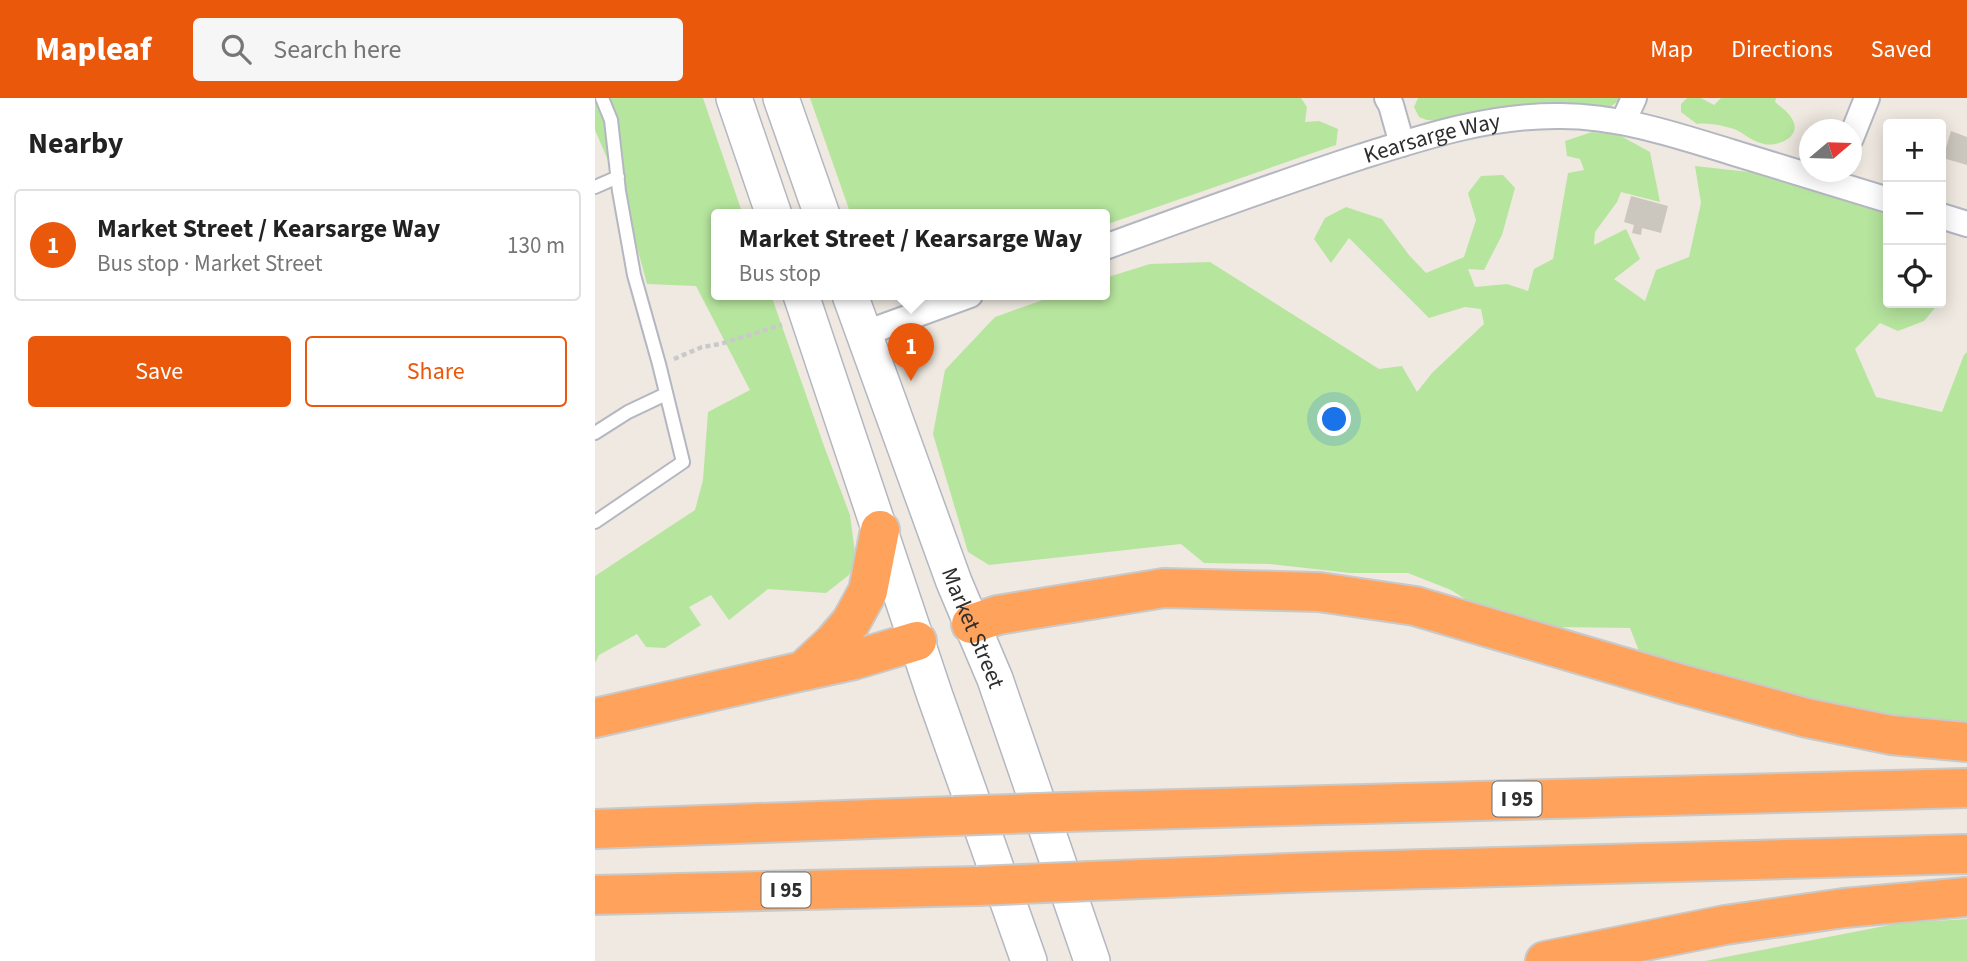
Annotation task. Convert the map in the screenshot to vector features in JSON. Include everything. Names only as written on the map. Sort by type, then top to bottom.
[{"type":"highway","points":[[803,671],[851,622],[868,591],[880,530]]},
{"type":"highway","points":[[971,624],[998,615],[1164,588],[1319,592],[1415,606],[1807,718],[1891,735],[1967,742]]},
{"type":"highway","points":[[595,718],[854,660],[917,641]]},
{"type":"highway","name":"I 95","points":[[595,829],[1066,812],[1967,788]]},
{"type":"highway","name":"I 95","points":[[595,895],[978,886],[1316,872],[1967,854]]},
{"type":"highway","points":[[1545,961],[1725,925],[1844,908],[1967,897]]},
{"type":"main road","points":[[734,98],[772,209]]},
{"type":"main road","points":[[782,98],[820,209]]},
{"type":"main road","points":[[803,300],[917,641],[1029,961]]},
{"type":"main road","name":"Market Street","points":[[852,300],[954,582],[995,679],[1092,961]]},
{"type":"main road","points":[[820,349],[863,334]]},
{"type":"main road","points":[[917,641],[971,624]]},
{"type":"street","points":[[1387,98],[1402,144]]},
{"type":"street","points":[[1623,122],[1634,98]]},
{"type":"street","points":[[1859,119],[1867,98]]},
{"type":"street","name":"Kearsarge Way","points":[[1110,245],[1402,144],[1511,117],[1563,116],[1623,122],[1799,167]]},
{"type":"street","name":"Kearsarge Way","points":[[1848,182],[1883,198]]},
{"type":"street","points":[[1946,218],[1967,224]]},
{"type":"street","points":[[863,334],[956,300]]},
{"type":"lane","points":[[595,522],[683,462],[634,275],[611,120],[602,98]]},
{"type":"lane","points":[[595,187],[618,177]]},
{"type":"lane","points":[[595,433],[628,412],[666,394]]},
{"type":"path","points":[[659,364],[702,346],[731,341],[783,325],[786,333]]},
{"type":"green space","points":[[595,98],[703,98],[741,209],[711,209],[711,300],[773,300],[850,515],[856,560],[849,575],[826,593],[768,589],[729,620],[711,595],[689,607],[701,625],[665,648],[646,647],[637,634],[599,655],[595,663],[595,576],[695,510],[703,480],[708,412],[750,390],[696,286],[647,284],[623,195],[595,130]]},
{"type":"green space","points":[[810,98],[1301,98],[1307,107],[1305,122],[1319,121],[1338,129],[1336,145],[1110,223],[1110,209],[849,209]]},
{"type":"green space","points":[[1418,98],[1623,98],[1604,111],[1537,104],[1499,107],[1438,121],[1419,117],[1414,107]]},
{"type":"green space","points":[[1687,98],[1701,98],[1714,105],[1721,98],[1776,98],[1775,102],[1791,117],[1795,128],[1790,137],[1780,143],[1761,143],[1732,128],[1697,124],[1681,112],[1681,104]]},
{"type":"green space","points":[[1592,132],[1619,135],[1650,152],[1660,202],[1621,192],[1595,232],[1594,245],[1626,229],[1640,259],[1614,279],[1645,301],[1656,270],[1689,257],[1701,203],[1695,166],[1749,172],[1797,184],[1883,213],[1883,308],[1935,308],[1924,321],[1898,331],[1880,323],[1855,349],[1876,397],[1942,412],[1967,352],[1967,729],[1910,729],[1641,656],[1630,628],[1558,627],[1481,609],[1451,590],[1408,573],[1350,573],[1270,564],[1204,563],[1181,544],[989,565],[968,552],[933,434],[945,370],[995,317],[1043,300],[1110,300],[1110,276],[1150,264],[1210,262],[1379,369],[1402,366],[1417,392],[1432,373],[1484,324],[1481,309],[1465,307],[1429,318],[1349,238],[1331,263],[1314,239],[1325,218],[1346,207],[1382,219],[1426,273],[1464,257],[1476,220],[1468,193],[1481,176],[1503,175],[1515,188],[1502,235],[1484,270],[1468,269],[1475,287],[1507,284],[1528,291],[1534,269],[1553,259],[1568,173],[1584,170],[1580,159],[1567,156],[1565,141]]},
{"type":"green space","points":[[1967,919],[1967,961],[1705,961],[1900,923]]},
{"type":"building","points":[[1951,131],[1967,137],[1967,165],[1946,159]]},
{"type":"building","points":[[1631,196],[1668,206],[1661,233],[1642,228],[1641,235],[1632,233],[1634,225],[1624,222]]},
{"type":"place","name":"Market Street / Kearsarge Way","points":[[911,381]]}]
